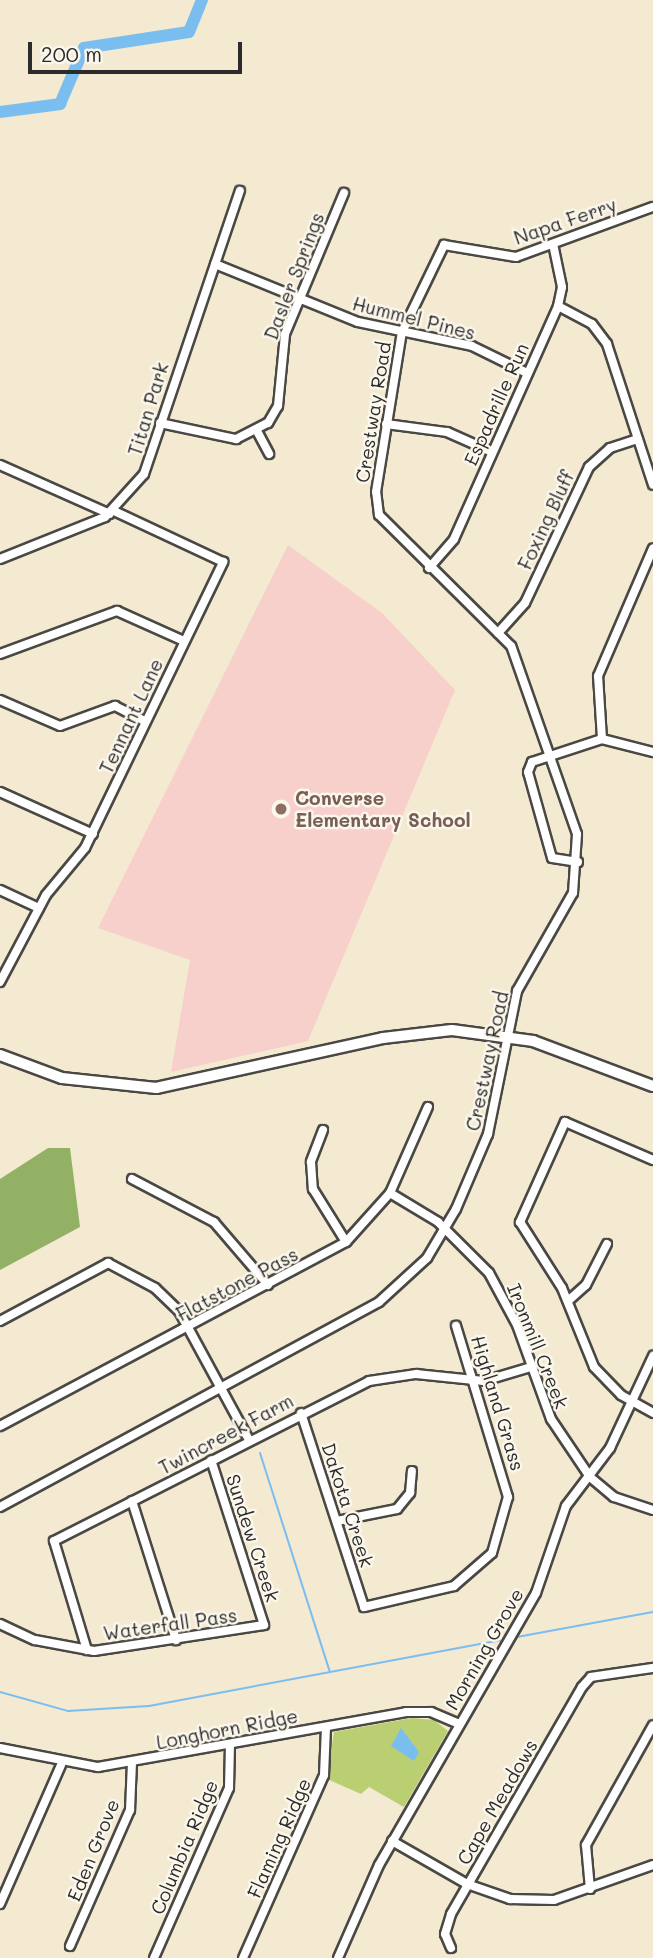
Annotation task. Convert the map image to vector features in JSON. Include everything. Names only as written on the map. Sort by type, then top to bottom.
[{"type":"main road","points":[[1,1058],[62,1078],[156,1088],[410,1033],[507,1037],[653,1086]]},
{"type":"street","name":"Titan Park","points":[[0,559],[112,513],[144,474],[240,191]]},
{"type":"street","name":"Dasler Springs","points":[[257,431],[278,406],[283,342],[298,299],[344,193]]},
{"type":"street","name":"Napa Ferry","points":[[444,245],[516,257],[653,208]]},
{"type":"street","name":"Espadrille Run","points":[[429,568],[454,539],[558,306],[562,287],[553,244]]},
{"type":"street","name":"Crestway Road","points":[[0,1507],[379,1302],[410,1276],[446,1230],[488,1134],[517,991],[568,905],[578,862],[572,813],[516,655],[498,633],[429,568],[379,515],[386,424],[402,332],[444,245]]},
{"type":"street","name":"Hummel Pines","points":[[215,264],[298,299],[402,332],[472,346],[527,373]]},
{"type":"street","points":[[558,306],[604,338],[653,485]]},
{"type":"street","points":[[160,423],[236,439],[257,431],[269,454]]},
{"type":"street","points":[[386,424],[447,432],[492,453]]},
{"type":"street","name":"Foxing Bluff","points":[[498,633],[526,603],[589,467],[610,448],[638,439]]},
{"type":"street","points":[[0,465],[112,513]]},
{"type":"street","name":"Tennant Lane","points":[[0,982],[39,908],[93,834],[223,562],[112,513]]},
{"type":"street","points":[[602,739],[598,676],[653,548]]},
{"type":"street","points":[[642,572],[653,577]]},
{"type":"street","points":[[0,654],[117,611],[184,641]]},
{"type":"street","points":[[0,700],[60,726],[115,706],[145,721]]},
{"type":"street","points":[[578,862],[552,858],[528,772],[532,762],[602,739],[653,752]]},
{"type":"street","points":[[0,792],[93,834]]},
{"type":"street","points":[[0,890],[39,908]]},
{"type":"street","name":"Flatstone Pass","points":[[0,1426],[346,1242],[390,1193],[428,1107]]},
{"type":"street","points":[[653,1160],[565,1122],[520,1222],[568,1301],[594,1367],[632,1403],[653,1413]]},
{"type":"street","points":[[323,1130],[311,1162],[313,1189],[346,1242]]},
{"type":"street","points":[[132,1178],[214,1222],[268,1285]]},
{"type":"street","name":"Ironmill Creek","points":[[390,1193],[446,1230],[500,1290],[551,1419],[590,1477],[614,1497],[653,1510]]},
{"type":"street","points":[[568,1301],[586,1285],[607,1244]]},
{"type":"street","points":[[0,1321],[108,1263],[160,1292],[189,1326],[250,1440]]},
{"type":"street","name":"Highland Grass","points":[[364,1606],[454,1586],[497,1544],[508,1488],[476,1381],[456,1326]]},
{"type":"street","name":"Morning Grove","points":[[338,1958],[392,1841],[536,1593],[562,1515],[590,1477],[632,1403],[653,1356]]},
{"type":"street","name":"Twincreek Farm","points":[[87,1650],[54,1541],[302,1413],[386,1376],[476,1381],[531,1367]]},
{"type":"street","name":"Dakota Creek","points":[[302,1413],[364,1606]]},
{"type":"street","name":"Sundew Creek","points":[[211,1460],[264,1625]]},
{"type":"street","points":[[337,1521],[397,1509],[410,1493],[412,1472]]},
{"type":"street","points":[[132,1501],[176,1640]]},
{"type":"street","name":"Waterfall Pass","points":[[0,1624],[35,1640],[87,1650],[176,1640],[264,1625]]},
{"type":"street","name":"Cape Meadows","points":[[451,1948],[447,1925],[467,1884],[591,1677],[653,1668]]},
{"type":"street","name":"Longhorn Ridge","points":[[0,1748],[61,1765],[132,1763],[418,1711],[459,1724]]},
{"type":"street","points":[[590,1889],[586,1844],[653,1725]]},
{"type":"street","name":"Flaming Ridge","points":[[243,1958],[324,1775],[326,1727]]},
{"type":"street","name":"Columbia Ridge","points":[[154,1958],[229,1788],[230,1745]]},
{"type":"street","name":"Eden Grove","points":[[70,1946],[130,1810],[132,1763]]},
{"type":"street","points":[[0,1905],[61,1765]]},
{"type":"street","points":[[392,1841],[467,1884],[510,1899],[554,1900],[653,1866]]},
{"type":"shaded area","name":"Converse Elementary School","points":[[288,545],[382,613],[455,690],[308,1041],[171,1072],[190,960],[98,928]]},
{"type":"green space","points":[[48,1148],[70,1148],[80,1227],[0,1270],[0,1179]]},
{"type":"green space","points":[[412,1718],[434,1720],[448,1731],[404,1807],[369,1787],[361,1794],[327,1779],[334,1732]]},
{"type":"water","points":[[401,1728],[419,1752],[414,1761],[391,1746]]},
{"type":"waterway","points":[[0,112],[60,104],[84,48],[189,32],[202,0]]},
{"type":"waterway","points":[[260,1453],[330,1672]]},
{"type":"waterway","points":[[517,1637],[653,1612]]},
{"type":"waterway","points":[[0,1692],[68,1711],[149,1706],[500,1640]]},
{"type":"place","name":"Converse Elementary School","points":[[281,809]]}]
